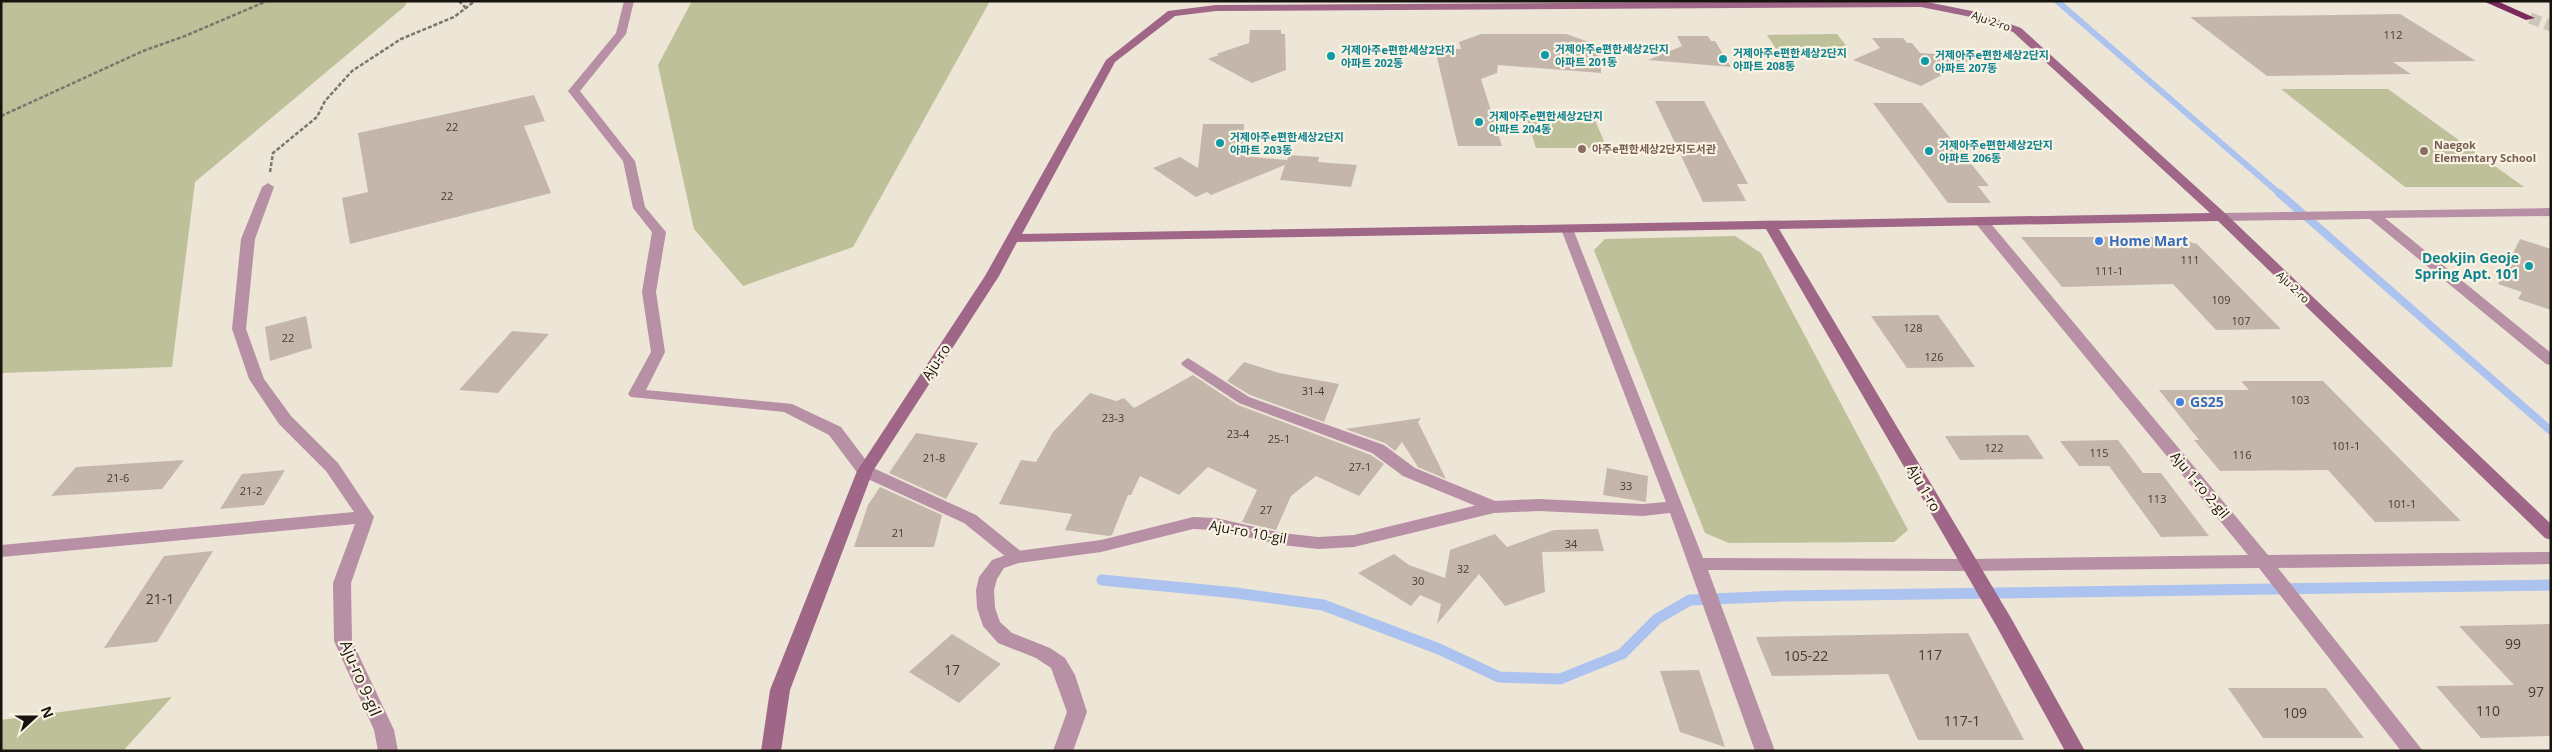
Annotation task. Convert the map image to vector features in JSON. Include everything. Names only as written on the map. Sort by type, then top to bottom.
[{"type":"highway","points":[[2488,1],[2530,18]]},
{"type":"street","points":[[629,1],[621,34],[574,91],[629,161],[639,208],[659,232],[649,292],[658,352],[636,394],[786,407],[835,431],[865,471],[970,519],[1017,557]]},
{"type":"street","name":"Aju 2-ro","points":[[1172,13],[1216,8],[1470,4],[1921,4],[1973,14],[2017,30],[2221,217],[2551,534]]},
{"type":"street","name":"Aju-ro","points":[[771,751],[780,690],[865,471],[992,276],[1111,60],[1172,13]]},
{"type":"street","points":[[1,551],[366,517],[332,467],[285,420],[258,379],[239,329],[248,239],[268,187]]},
{"type":"street","points":[[1013,238],[2551,212]]},
{"type":"street","points":[[2372,215],[2551,361]]},
{"type":"street","name":"Aju 1-ro 2-gil","points":[[1982,222],[2263,561],[2413,751]]},
{"type":"street","name":"Aju 1-ro","points":[[1771,226],[2004,623],[2075,751]]},
{"type":"street","points":[[1567,229],[1676,507],[1765,751]]},
{"type":"street","points":[[1188,363],[1244,400],[1378,449],[1409,472],[1494,508]]},
{"type":"street","name":"Aju-ro 10-gil","points":[[1063,751],[1077,712],[1066,674],[1058,663],[1043,653],[1004,638],[992,626],[986,608],[988,577],[998,564],[1017,557],[1101,546],[1193,524],[1216,524],[1282,539],[1318,543],[1354,541],[1494,508],[1539,505],[1644,510],[1676,507]]},
{"type":"street","name":"Aju-ro 9-gil","points":[[366,517],[342,583],[343,640],[384,730],[388,751]]},
{"type":"street","points":[[1697,564],[1970,565],[2551,558]]},
{"type":"path","points":[[1,116],[143,51],[185,36],[267,1]]},
{"type":"path","points":[[459,1],[466,8]]},
{"type":"path","points":[[268,187],[273,153],[317,117],[325,101],[352,71],[401,39],[454,17],[475,1]]},
{"type":"green space","points":[[1,1],[408,1],[404,7],[195,182],[172,367],[1,373]]},
{"type":"green space","points":[[692,1],[990,1],[853,247],[743,286],[694,229],[658,65]]},
{"type":"green space","points":[[1837,34],[1848,48],[1820,55],[1776,49],[1767,35]]},
{"type":"green space","points":[[2281,89],[2388,89],[2524,187],[2405,187]]},
{"type":"green space","points":[[1526,116],[1593,116],[1607,148],[1536,148]]},
{"type":"green space","points":[[1735,236],[1761,253],[1908,530],[1894,542],[1729,543],[1705,533],[1594,250],[1605,239]]},
{"type":"green space","points":[[172,697],[123,751],[1,751],[1,720]]},
{"type":"building","points":[[2400,14],[2476,61],[2393,62],[2411,74],[2267,76],[2190,17]]},
{"type":"building","points":[[1250,30],[1281,30],[1281,34],[1285,34],[1286,70],[1252,83],[1208,59],[1219,55],[1216,54],[1249,43]]},
{"type":"building","points":[[1481,34],[1566,34],[1595,44],[1600,56],[1601,73],[1498,65],[1497,73],[1481,79],[1502,146],[1458,146],[1435,49],[1461,49],[1459,42]]},
{"type":"building","points":[[1677,36],[1708,36],[1711,41],[1715,41],[1731,67],[1648,60],[1682,46]]},
{"type":"building","name":"거제아주e편한세상2단지 아파트 207동","points":[[1872,38],[1903,38],[1907,43],[1912,43],[1920,53],[1976,57],[1921,86],[1853,60],[1880,48]]},
{"type":"building","points":[[534,95],[545,121],[524,126],[551,193],[350,244],[342,198],[368,192],[358,133]]},
{"type":"building","points":[[1655,101],[1704,101],[1748,184],[1737,184],[1746,201],[1703,202]]},
{"type":"building","name":"거제아주e편한세상2단지 아파트 206동","points":[[1873,103],[1922,103],[1989,186],[1978,186],[1991,203],[1948,203]]},
{"type":"building","name":"거제아주e편한세상2단지 아파트 203동","points":[[1203,124],[1244,124],[1242,156],[1287,160],[1289,155],[1319,157],[1318,162],[1357,165],[1351,187],[1280,180],[1285,165],[1211,195],[1207,192],[1196,197],[1153,168],[1180,157],[1198,168]]},
{"type":"building","points":[[2021,237],[2173,237],[2197,244],[2281,329],[2216,330],[2173,284],[2062,287]]},
{"type":"building","name":"Deokjin Geoje Spring Apt. 101","points":[[2520,239],[2551,249],[2551,310],[2518,299],[2522,292],[2498,284]]},
{"type":"building","points":[[1938,315],[1975,367],[1907,368],[1871,316]]},
{"type":"building","points":[[306,316],[312,348],[270,361],[265,327]]},
{"type":"building","points":[[512,331],[549,334],[498,393],[459,390]]},
{"type":"building","points":[[1244,362],[1279,373],[1339,384],[1324,422],[1250,395],[1227,381]]},
{"type":"building","points":[[1193,375],[1238,405],[1371,455],[1384,464],[1359,496],[1316,476],[1291,496],[1276,530],[1242,522],[1257,490],[1208,467],[1179,495],[1140,476],[1131,495],[1128,495],[1112,535],[1109,536],[1065,530],[1072,514],[999,504],[1021,460],[1036,462],[1053,432],[1090,393],[1116,401],[1124,398],[1134,408]]},
{"type":"building","points":[[2241,381],[2323,381],[2461,521],[2375,522],[2328,470],[2220,471],[2194,440],[2199,440],[2159,390],[2249,390]]},
{"type":"building","points":[[1421,418],[1418,422],[1446,479],[1418,467],[1402,442],[1395,451],[1385,443],[1345,429]]},
{"type":"building","points":[[916,433],[978,443],[946,499],[889,473]]},
{"type":"building","points":[[2028,435],[2044,459],[1960,460],[1945,436]]},
{"type":"building","points":[[2118,440],[2143,473],[2161,473],[2209,536],[2161,537],[2109,466],[2079,466],[2060,441]]},
{"type":"building","points":[[184,460],[162,489],[51,496],[76,467]]},
{"type":"building","points":[[1607,468],[1648,476],[1646,502],[1603,495]]},
{"type":"building","points":[[285,470],[264,505],[220,509],[242,474]]},
{"type":"building","points":[[880,487],[942,515],[934,547],[854,547],[868,505]]},
{"type":"building","points":[[1598,529],[1604,551],[1542,552],[1545,592],[1505,606],[1479,574],[1437,624],[1441,604],[1420,595],[1411,606],[1358,573],[1394,554],[1409,565],[1445,578],[1450,550],[1495,534],[1507,547],[1554,530]]},
{"type":"building","points":[[213,551],[157,642],[104,648],[164,556]]},
{"type":"building","points":[[2551,624],[2551,736],[2481,738],[2436,686],[2514,685],[2459,626]]},
{"type":"building","points":[[1968,633],[2024,740],[1918,740],[1888,674],[1772,676],[1756,637]]},
{"type":"building","points":[[952,634],[1001,664],[959,703],[909,672]]},
{"type":"building","points":[[1699,670],[1725,747],[1680,732],[1660,671]]},
{"type":"building","points":[[2228,688],[2326,688],[2364,738],[2263,738]]},
{"type":"waterway","points":[[2057,1],[2280,194]]},
{"type":"waterway","points":[[2279,193],[2551,431]]},
{"type":"waterway","points":[[1102,580],[1236,593],[1323,605],[1439,649],[1499,677],[1560,679],[1622,654],[1657,619],[1690,600],[1783,596],[2551,585]]},
{"type":"tunnel","points":[[2530,18],[2551,26]]},
{"type":"place","name":"거제아주e편한세상2단지 아파트 201동","points":[[1545,55]]},
{"type":"place","name":"거제아주e편한세상2단지 아파트 202동","points":[[1331,56]]},
{"type":"place","name":"거제아주e편한세상2단지 아파트 208동","points":[[1723,59]]},
{"type":"place","name":"거제아주e편한세상2단지 아파트 207동","points":[[1925,61]]},
{"type":"place","name":"거제아주e편한세상2단지 아파트 204동","points":[[1479,122]]},
{"type":"place","name":"거제아주e편한세상2단지 아파트 203동","points":[[1220,143]]},
{"type":"place","name":"아주e편한세상2단지도서관","points":[[1582,149]]},
{"type":"place","name":"거제아주e편한세상2단지 아파트 206동","points":[[1929,151]]},
{"type":"place","name":"Naegok Elementary School","points":[[2424,151]]},
{"type":"place","name":"Home Mart","points":[[2099,241]]},
{"type":"place","name":"Deokjin Geoje Spring Apt. 101","points":[[2529,266]]},
{"type":"place","name":"GS25","points":[[2180,402]]}]
